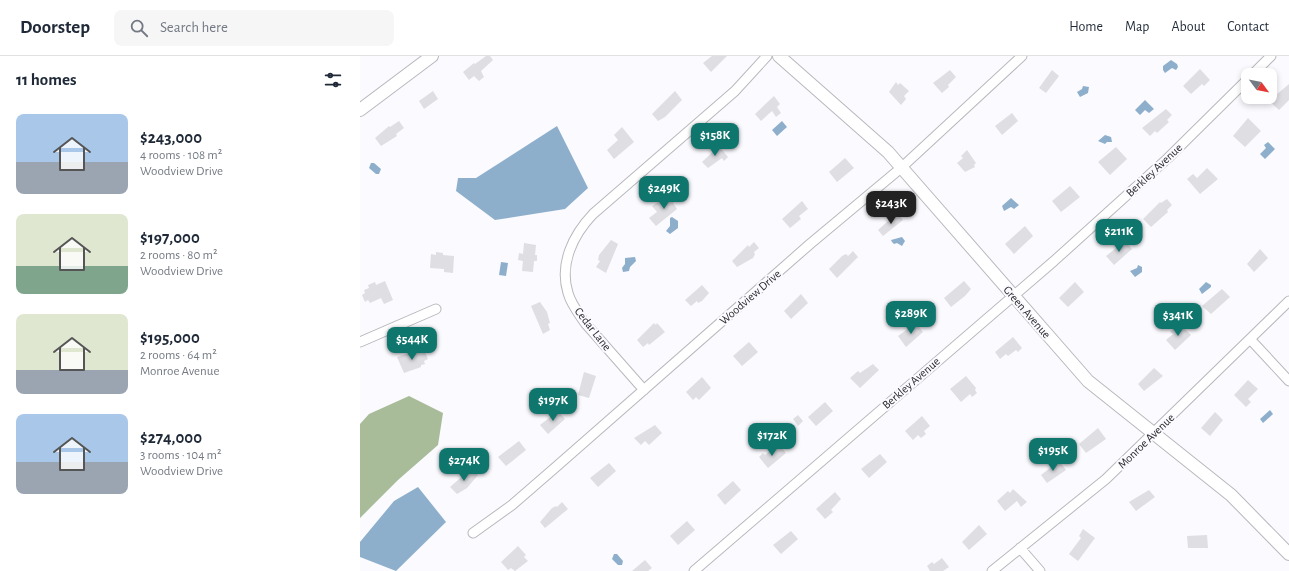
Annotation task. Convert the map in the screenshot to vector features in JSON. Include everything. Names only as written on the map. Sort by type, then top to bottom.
[{"type":"street","points":[[360,110],[432,56]]},
{"type":"street","name":"Cedar Lane","points":[[644,390],[585,323],[577,311],[568,293],[565,271],[568,254],[578,232],[593,214],[735,92],[767,56]]},
{"type":"street","name":"Green Avenue","points":[[779,56],[888,152],[1088,381],[1242,504],[1289,554]]},
{"type":"street","name":"Woodview Drive","points":[[473,533],[512,505],[810,244],[901,168],[1022,56]]},
{"type":"street","points":[[1259,68],[1271,56]]},
{"type":"street","name":"Berkley Avenue","points":[[694,571],[1122,200],[1168,158],[1241,86]]},
{"type":"street","name":"Monroe Avenue","points":[[992,571],[1106,479],[1154,434],[1289,300]]},
{"type":"street","points":[[360,342],[436,309]]},
{"type":"street","points":[[1250,339],[1289,381]]},
{"type":"street","points":[[1020,548],[1040,571]]},
{"type":"green space","points":[[409,396],[443,413],[438,445],[398,480],[360,518],[360,424],[369,414]]},
{"type":"water","points":[[1171,60],[1177,64],[1178,67],[1176,70],[1172,68],[1165,73],[1163,66]]},
{"type":"water","points":[[1083,86],[1089,87],[1088,93],[1080,97],[1077,92],[1082,89]]},
{"type":"water","points":[[1145,100],[1154,109],[1149,113],[1145,110],[1140,115],[1135,110]]},
{"type":"water","points":[[782,121],[787,127],[777,136],[772,130]]},
{"type":"water","points":[[557,126],[588,188],[565,209],[495,220],[456,191],[458,178],[476,178]]},
{"type":"water","points":[[1105,135],[1111,137],[1112,142],[1107,142],[1105,144],[1098,141]]},
{"type":"water","points":[[1268,142],[1275,149],[1265,159],[1260,154],[1266,148],[1264,145]]},
{"type":"water","points":[[371,163],[374,163],[381,169],[379,174],[376,174],[369,168]]},
{"type":"water","points":[[1011,198],[1019,205],[1014,209],[1011,207],[1004,211],[1002,206]]},
{"type":"water","points":[[672,217],[678,221],[678,228],[670,234],[666,231],[670,226],[670,218]]},
{"type":"water","points":[[902,237],[905,241],[902,246],[897,243],[894,244],[891,240]]},
{"type":"water","points":[[635,257],[636,261],[630,267],[629,271],[623,272],[622,268],[625,264],[625,258]]},
{"type":"water","points":[[501,262],[508,263],[506,276],[499,275]]},
{"type":"water","points":[[1138,265],[1142,267],[1142,272],[1135,277],[1130,271],[1137,268]]},
{"type":"water","points":[[1206,282],[1211,285],[1211,287],[1202,294],[1199,289]]},
{"type":"water","points":[[1270,410],[1273,414],[1263,423],[1260,419]]},
{"type":"water","points":[[757,431],[762,434],[762,436],[757,440],[758,445],[753,447],[748,440]]},
{"type":"water","points":[[418,487],[446,522],[396,571],[360,557],[360,542],[394,501]]},
{"type":"water","points":[[614,554],[617,554],[623,561],[622,565],[618,565],[612,559]]},
{"type":"building","points":[[486,56],[490,56],[493,60],[481,71],[484,77],[479,81],[474,76],[469,80],[463,72]]},
{"type":"building","points":[[712,56],[727,56],[711,72],[703,63]]},
{"type":"building","points":[[1200,69],[1210,80],[1204,86],[1202,84],[1191,94],[1183,86]]},
{"type":"building","points":[[950,70],[956,77],[948,85],[949,87],[942,93],[933,83]]},
{"type":"building","points":[[1052,70],[1059,76],[1046,93],[1039,88]]},
{"type":"building","points":[[896,82],[898,85],[900,83],[909,91],[904,96],[906,99],[901,105],[889,92]]},
{"type":"building","points":[[1289,84],[1289,100],[1279,110],[1272,104],[1277,104],[1277,94]]},
{"type":"building","points":[[433,91],[438,99],[424,109],[419,101]]},
{"type":"building","points":[[675,91],[682,100],[665,117],[658,121],[652,114]]},
{"type":"building","points":[[774,96],[780,104],[777,107],[781,113],[776,117],[772,111],[761,121],[755,114]]},
{"type":"building","points":[[1166,109],[1172,115],[1167,120],[1169,122],[1157,133],[1155,131],[1150,136],[1142,128]]},
{"type":"building","points":[[1012,113],[1018,121],[1002,135],[995,126]]},
{"type":"building","points":[[1248,118],[1261,131],[1245,147],[1233,136]]},
{"type":"building","points":[[399,121],[404,128],[396,134],[397,136],[381,146],[375,138],[389,126],[390,127]]},
{"type":"building","points":[[622,127],[634,142],[614,159],[607,150],[618,140],[614,135]]},
{"type":"building","points":[[719,146],[728,157],[724,161],[722,158],[708,168],[702,162]]},
{"type":"building","points":[[1116,147],[1127,159],[1110,175],[1098,162]]},
{"type":"building","points":[[967,150],[976,163],[974,165],[975,167],[965,172],[957,163],[963,158],[961,156]]},
{"type":"building","points":[[845,158],[854,168],[837,182],[829,172]]},
{"type":"building","points":[[1207,168],[1218,179],[1200,194],[1187,179],[1193,174],[1197,178]]},
{"type":"building","points":[[1070,186],[1080,197],[1061,212],[1052,201]]},
{"type":"building","points":[[671,194],[677,200],[673,203],[677,209],[656,226],[649,218],[657,212],[652,206]]},
{"type":"building","points":[[1167,199],[1172,205],[1167,210],[1168,212],[1151,227],[1143,219],[1160,202],[1161,203]]},
{"type":"building","points":[[802,201],[808,209],[799,216],[801,219],[790,228],[782,219]]},
{"type":"building","points":[[897,213],[903,220],[883,236],[878,230]]},
{"type":"building","points":[[1025,226],[1033,236],[1014,254],[1005,244]]},
{"type":"building","points":[[611,240],[618,244],[606,273],[596,267],[600,261],[598,260],[599,255]]},
{"type":"building","points":[[1125,241],[1132,249],[1114,265],[1106,256]]},
{"type":"building","points":[[754,242],[759,248],[754,252],[755,254],[753,258],[737,267],[732,261],[748,245],[749,247]]},
{"type":"building","points":[[524,243],[536,245],[535,255],[537,255],[537,261],[534,261],[533,272],[522,271],[523,261],[518,260],[519,253],[523,254]]},
{"type":"building","points":[[1260,249],[1268,258],[1254,272],[1247,264]]},
{"type":"building","points":[[853,251],[858,257],[837,278],[829,269],[842,256],[846,254],[848,256]]},
{"type":"building","points":[[436,252],[443,253],[443,255],[454,256],[453,273],[444,272],[444,269],[430,268],[431,254],[436,255]]},
{"type":"building","points":[[385,281],[393,300],[384,304],[381,298],[370,303],[368,300],[365,302],[362,295],[365,293],[364,290],[369,288],[368,285],[375,282],[376,285]]},
{"type":"building","points":[[964,281],[971,289],[951,307],[944,298]]},
{"type":"building","points":[[1075,282],[1084,292],[1068,307],[1059,298]]},
{"type":"building","points":[[702,285],[709,293],[702,301],[698,303],[697,301],[691,306],[685,300]]},
{"type":"building","points":[[1222,289],[1230,297],[1211,314],[1202,306]]},
{"type":"building","points":[[801,294],[808,303],[791,319],[784,311]]},
{"type":"building","points":[[540,302],[547,312],[550,323],[548,324],[550,330],[543,334],[531,306]]},
{"type":"building","points":[[654,323],[656,325],[657,323],[665,332],[649,345],[648,343],[643,347],[637,340]]},
{"type":"building","points":[[916,323],[923,332],[906,347],[898,336]]},
{"type":"building","points":[[1182,326],[1191,335],[1175,350],[1166,340],[1173,334],[1170,332],[1175,327],[1178,329]]},
{"type":"building","points":[[1013,337],[1022,348],[1018,352],[1016,350],[1008,356],[1006,354],[1000,359],[995,352]]},
{"type":"building","points":[[749,342],[758,352],[742,366],[733,356]]},
{"type":"building","points":[[419,350],[421,353],[425,352],[428,359],[424,361],[425,364],[404,373],[397,357]]},
{"type":"building","points":[[873,364],[879,370],[860,388],[850,378],[858,371],[860,373]]},
{"type":"building","points":[[1154,368],[1163,376],[1144,391],[1138,384]]},
{"type":"building","points":[[584,372],[596,376],[589,398],[578,395]]},
{"type":"building","points":[[966,376],[976,388],[975,390],[977,393],[972,397],[970,394],[961,402],[950,389]]},
{"type":"building","points":[[702,377],[711,388],[699,400],[696,397],[693,400],[686,392]]},
{"type":"building","points":[[1248,380],[1258,389],[1248,399],[1251,402],[1246,407],[1234,395]]},
{"type":"building","points":[[825,402],[833,411],[816,426],[808,417]]},
{"type":"building","points":[[558,411],[565,419],[548,434],[540,425]]},
{"type":"building","points":[[1215,412],[1223,420],[1210,436],[1201,428]]},
{"type":"building","points":[[798,415],[803,421],[798,426],[793,419]]},
{"type":"building","points":[[922,416],[930,426],[924,431],[926,434],[921,438],[918,435],[913,440],[905,431]]},
{"type":"building","points":[[655,425],[662,433],[649,445],[645,441],[641,445],[634,438]]},
{"type":"building","points":[[1098,428],[1106,439],[1086,453],[1079,444]]},
{"type":"building","points":[[519,441],[526,450],[506,466],[498,457]]},
{"type":"building","points":[[780,446],[786,453],[768,468],[759,457],[763,453],[765,455],[772,449],[774,451]]},
{"type":"building","points":[[880,454],[887,462],[869,478],[861,469]]},
{"type":"building","points":[[1059,461],[1066,470],[1047,483],[1041,475]]},
{"type":"building","points":[[609,463],[616,471],[598,487],[590,478]]},
{"type":"building","points":[[472,468],[478,475],[467,488],[457,494],[450,487]]},
{"type":"building","points":[[733,481],[741,490],[725,505],[717,495]]},
{"type":"building","points":[[1013,489],[1027,502],[1021,507],[1017,501],[1005,511],[997,501],[1008,491],[1010,493]]},
{"type":"building","points":[[1149,490],[1155,497],[1136,511],[1129,502]]},
{"type":"building","points":[[835,492],[841,499],[831,510],[833,512],[825,519],[816,509]]},
{"type":"building","points":[[562,502],[568,509],[545,528],[540,522],[552,508],[557,507]]},
{"type":"building","points":[[687,521],[695,530],[678,545],[670,536]]},
{"type":"building","points":[[979,525],[987,534],[969,550],[962,542]]},
{"type":"building","points":[[1083,529],[1095,538],[1078,561],[1069,554],[1081,538],[1079,536]]},
{"type":"building","points":[[791,531],[798,539],[781,554],[773,545]]},
{"type":"building","points":[[1207,535],[1208,548],[1188,548],[1187,536]]},
{"type":"building","points":[[518,546],[526,555],[524,557],[528,561],[515,571],[511,568],[508,570],[501,562]]},
{"type":"building","points":[[942,558],[949,567],[943,571],[930,571],[927,566],[932,562],[934,564]]},
{"type":"building","points":[[645,560],[652,568],[648,571],[632,571]]}]
